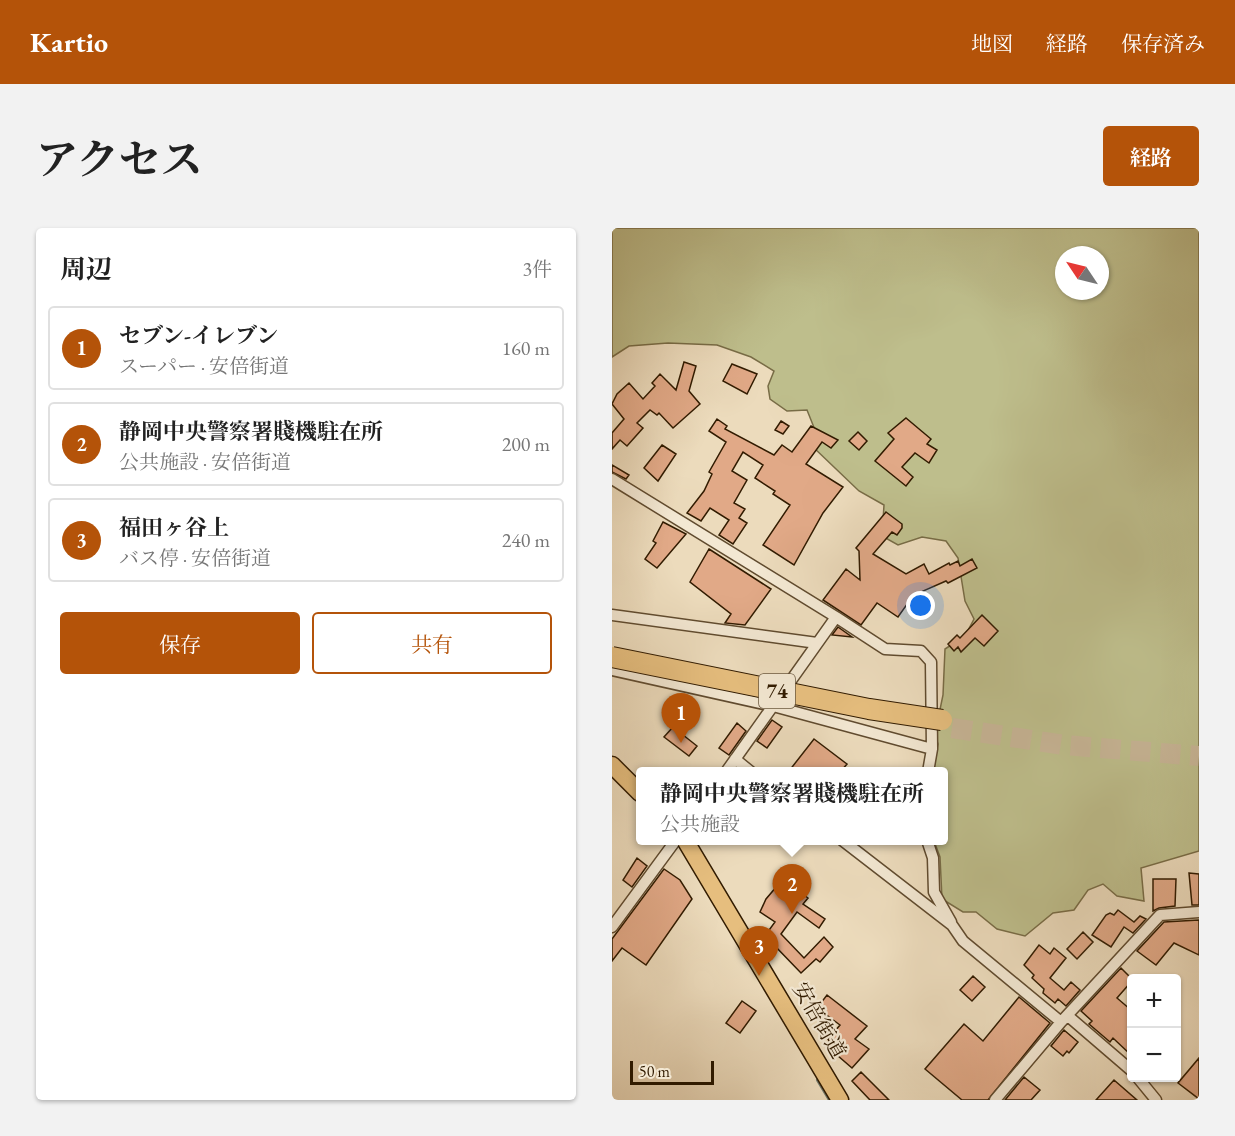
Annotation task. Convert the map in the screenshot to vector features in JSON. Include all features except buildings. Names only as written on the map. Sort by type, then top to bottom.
[{"type":"highway","name":"74","points":[[612,657],[942,723],[848,711],[612,664]]},
{"type":"main road","points":[[612,765],[636,789]]},
{"type":"main road","name":"安倍街道","points":[[688,845],[840,1100]]},
{"type":"street","points":[[612,479],[885,649],[921,651],[931,662],[932,749],[929,767]]},
{"type":"street","points":[[612,615],[818,643]]},
{"type":"street","points":[[729,767],[836,617]]},
{"type":"street","points":[[612,670],[773,706],[932,749]]},
{"type":"street","points":[[735,759],[746,767]]},
{"type":"street","points":[[612,927],[672,845]]},
{"type":"street","points":[[848,845],[952,925]]},
{"type":"street","points":[[929,845],[933,858],[934,892],[963,941],[1127,1068]]},
{"type":"street","points":[[995,1100],[1064,1019],[1160,915],[1199,912]]},
{"type":"street","points":[[1141,1082],[1156,1100]]},
{"type":"green space","points":[[612,228],[1199,228],[1199,851],[1141,868],[1144,901],[1117,896],[1103,884],[1088,890],[1074,910],[1053,913],[1025,936],[997,929],[976,912],[963,912],[942,899],[940,857],[936,845],[948,845],[948,767],[934,767],[938,744],[935,734],[943,695],[945,649],[965,636],[974,619],[965,601],[958,558],[946,541],[922,537],[898,545],[882,536],[884,505],[859,491],[812,446],[815,430],[807,410],[787,411],[770,399],[768,386],[774,371],[751,357],[717,345],[668,343],[629,346],[612,357]]},
{"type":"waterway","points":[[818,1080],[830,1100]]},
{"type":"tunnel","points":[[952,728],[1064,745],[1199,756]]},
{"type":"place","name":"セブン-イレブン","points":[[681,743]]},
{"type":"place","name":"静岡中央警察署賤機駐在所","points":[[792,914]]},
{"type":"place","name":"福田ヶ谷上","points":[[759,976]]}]
